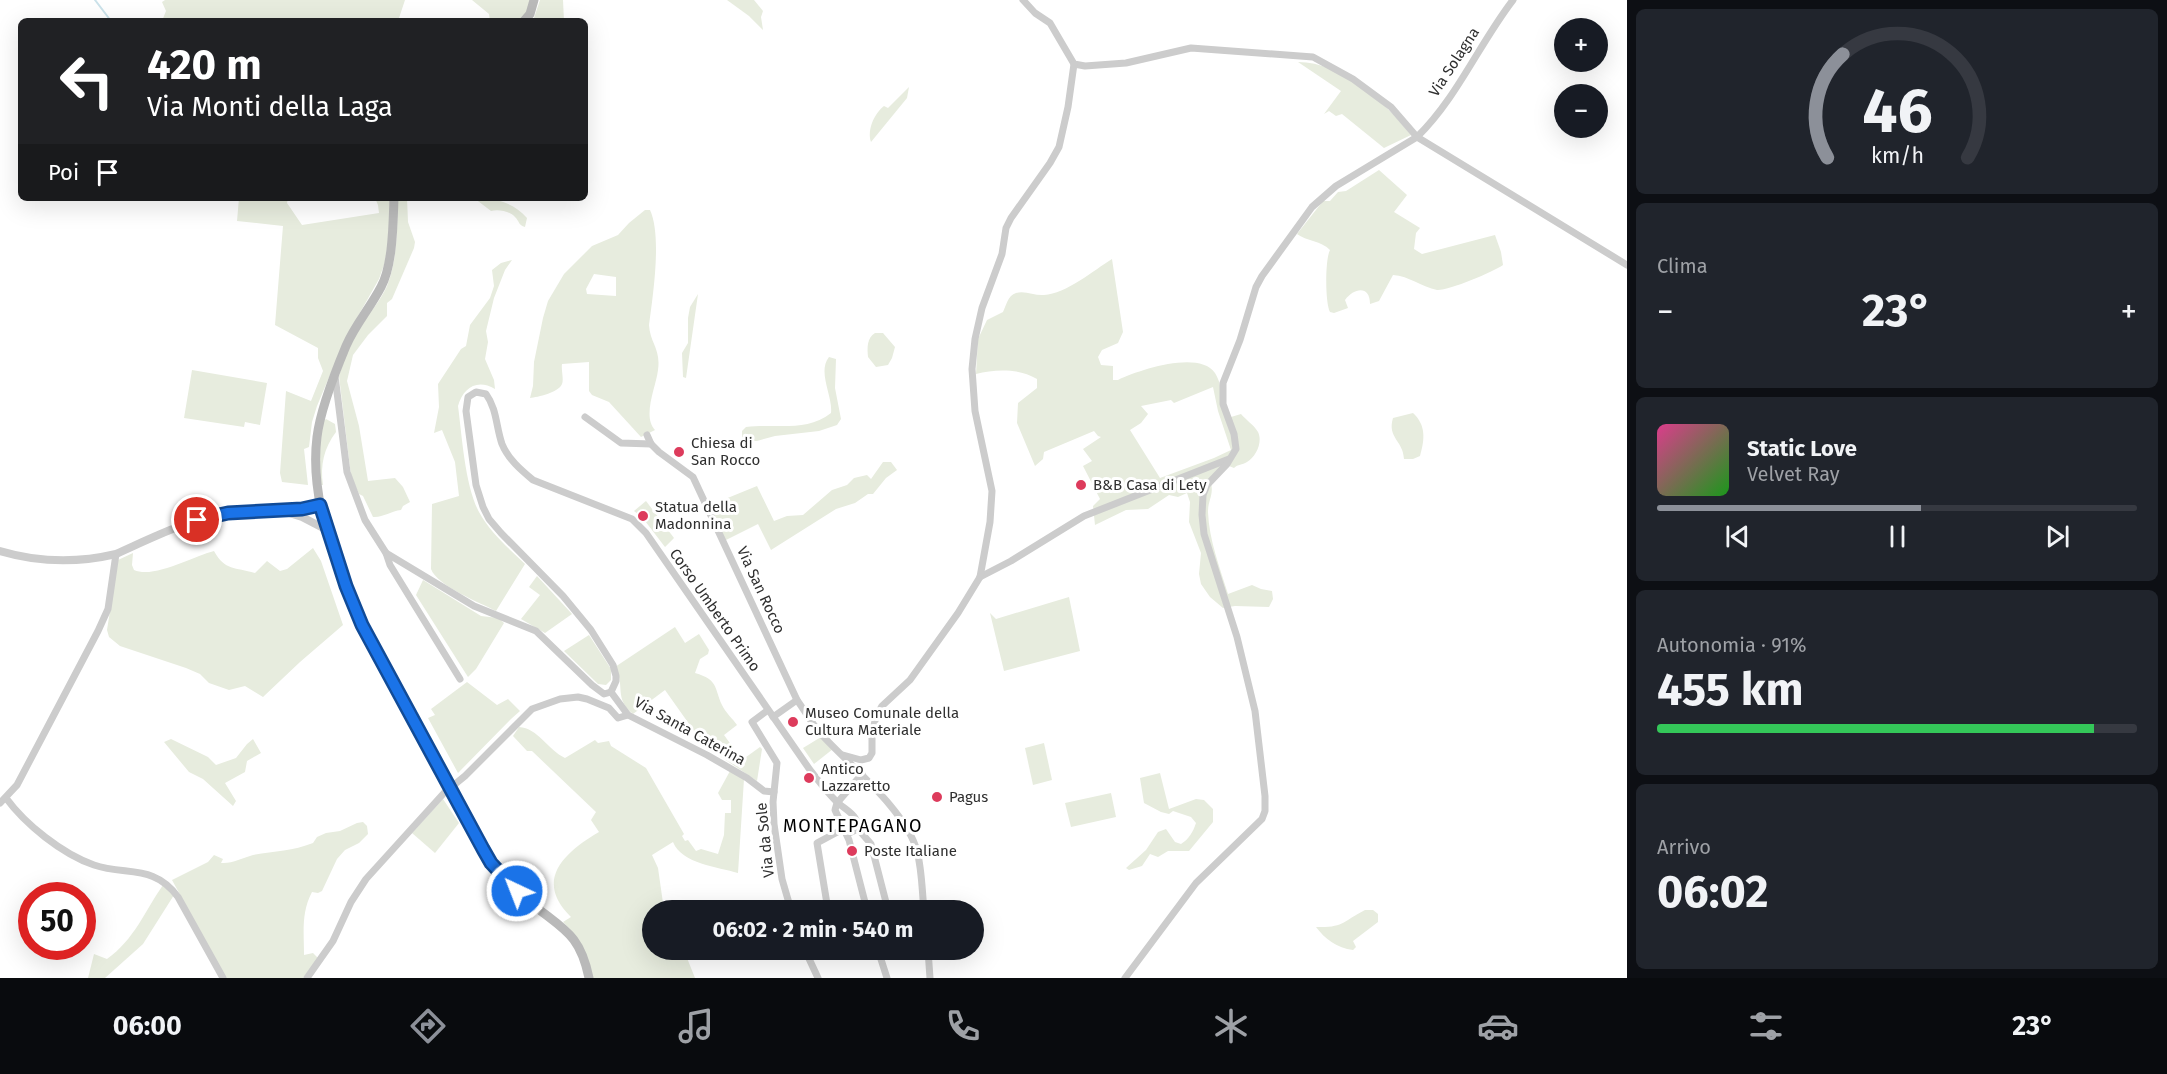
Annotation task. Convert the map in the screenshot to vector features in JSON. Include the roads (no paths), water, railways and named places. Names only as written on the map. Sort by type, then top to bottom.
[{"type":"main road","points":[[527,18],[534,0]]},
{"type":"main road","points":[[394,201],[389,260],[382,286],[355,326],[335,376],[317,435],[315,452],[320,505],[346,586],[362,625],[491,863],[517,891],[565,927],[583,955],[589,978]]},
{"type":"street","points":[[843,755],[861,760],[869,758],[872,753],[872,733],[876,717],[882,706],[910,680],[958,613],[980,577],[990,522],[992,491],[975,411],[972,369],[975,339],[982,308],[1002,254],[1006,228],[1059,147],[1074,64],[1050,23],[1035,13],[1023,0]]},
{"type":"street","name":"Via Solagna","points":[[1417,137],[1456,87],[1490,31],[1513,0]]},
{"type":"street","points":[[1074,64],[1084,66],[1126,63],[1191,48],[1313,57],[1353,80],[1391,107],[1417,137],[1627,265]]},
{"type":"street","points":[[1125,978],[1196,883],[1262,819],[1265,811],[1266,796],[1255,711],[1237,637],[1204,534],[1202,515],[1203,495],[1207,485],[1236,449],[1236,441],[1223,404],[1223,383],[1240,340],[1256,287],[1312,207],[1324,195],[1417,137]]},
{"type":"street","name":"Via Santa Caterina","points":[[335,376],[347,472],[355,497],[371,531],[386,553],[474,606],[536,631],[592,685],[604,694],[611,692],[628,715],[714,759],[764,791],[774,792]]},
{"type":"street","name":"Corso Umberto Primo","points":[[611,692],[616,681],[613,666],[591,630],[563,596],[501,533],[489,519],[483,507],[476,485],[466,411],[468,397],[476,392],[486,394],[491,400],[502,444],[523,472],[533,480],[558,491],[632,519],[646,533],[810,770],[837,803],[845,807],[858,822],[858,829],[871,844],[885,900]]},
{"type":"street","name":"Via Santa Caterina","points":[[325,406],[330,402],[335,406],[340,422]]},
{"type":"street","points":[[585,417],[621,443],[651,444]]},
{"type":"street","name":"Via San Rocco","points":[[647,435],[651,444],[693,477],[797,700],[822,735],[883,797],[913,840],[917,850],[923,900]]},
{"type":"street","points":[[980,577],[1011,561],[1084,516],[1230,459]]},
{"type":"street","points":[[0,552],[24,558],[82,560],[116,554],[197,520],[228,513],[302,509],[320,505]]},
{"type":"street","points":[[274,509],[302,517],[327,530]]},
{"type":"street","points":[[386,553],[390,565],[460,679]]},
{"type":"street","points":[[116,554],[108,609],[104,618],[17,785],[3,800],[23,819],[67,851],[94,865],[140,873],[158,878],[170,885],[223,978]]},
{"type":"street","points":[[307,978],[333,941],[351,902],[366,879],[444,793],[465,776],[532,710],[560,699],[578,697],[609,708],[618,718],[628,715]]},
{"type":"street","points":[[773,717],[797,700]]},
{"type":"street","name":"Via da Sole","points":[[768,710],[752,722],[777,763],[773,802],[777,850],[787,900]]},
{"type":"street","points":[[862,774],[837,803],[835,812],[850,850],[864,900]]},
{"type":"street","points":[[843,829],[849,833],[858,829]]},
{"type":"street","points":[[826,900],[817,843],[843,829]]},
{"type":"street","points":[[810,960],[818,978]]},
{"type":"street","points":[[881,960],[887,978]]},
{"type":"street","points":[[929,960],[930,978]]},
{"type":"waterway","points":[[95,0],[109,18]]},
{"type":"place","name":"Chiesa di San Rocco","points":[[679,452]]},
{"type":"place","name":"B&B Casa di Lety","points":[[1081,485]]},
{"type":"place","name":"Statua della Madonnina","points":[[643,516]]},
{"type":"place","name":"Museo Comunale della Cultura Materiale","points":[[793,722]]},
{"type":"place","name":"Antico Lazzaretto","points":[[809,778]]},
{"type":"place","name":"Pagus","points":[[937,797]]},
{"type":"place","name":"Poste Italiane","points":[[852,851]]},
{"type":"district","name":"MONTEPAGANO","points":[[853,826]]}]
